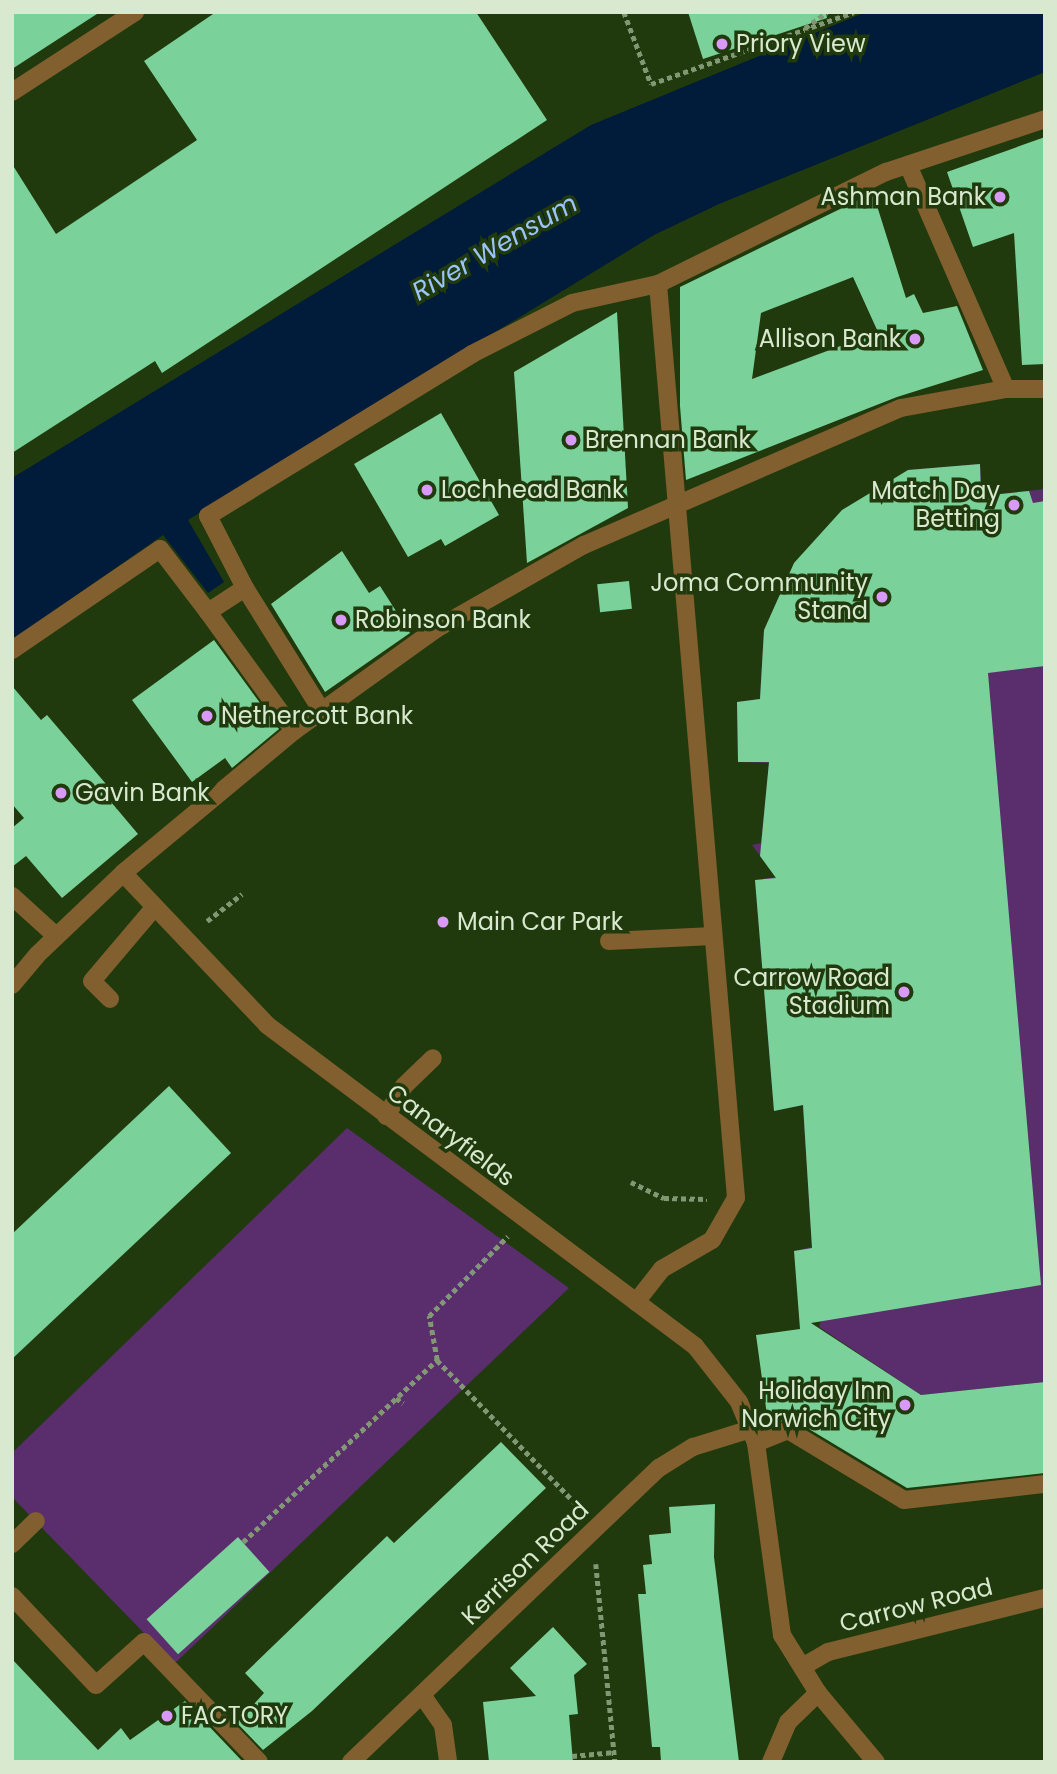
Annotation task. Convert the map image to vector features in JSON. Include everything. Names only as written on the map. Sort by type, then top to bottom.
[{"type":"street","points":[[12,92],[135,12]]},
{"type":"street","points":[[322,711],[245,588],[208,516],[472,354],[572,303],[658,284],[908,165],[1045,119]]},
{"type":"street","points":[[908,165],[1006,390]]},
{"type":"street","points":[[636,1303],[662,1269],[712,1240],[736,1198],[674,508],[658,284]]},
{"type":"street","points":[[12,985],[37,955],[123,873],[294,731],[436,629],[584,545],[901,408],[1006,390],[1045,389]]},
{"type":"street","points":[[12,650],[160,550],[294,731]]},
{"type":"street","points":[[208,612],[245,588]]},
{"type":"street","name":"Canaryfields","points":[[123,873],[183,940],[267,1025],[522,1219],[695,1346],[739,1402],[753,1436]]},
{"type":"street","points":[[12,896],[56,936]]},
{"type":"street","points":[[110,999],[92,981],[154,908]]},
{"type":"street","points":[[609,941],[712,936]]},
{"type":"street","points":[[386,1116],[404,1086],[433,1058]]},
{"type":"street","name":"Kerrison Road","points":[[351,1762],[659,1468],[694,1447],[788,1430],[904,1500],[1045,1484]]},
{"type":"street","points":[[753,1436],[775,1602],[782,1635],[818,1693],[876,1762]]},
{"type":"street","points":[[12,1544],[36,1521]]},
{"type":"street","points":[[12,1596],[96,1685],[144,1642],[259,1762]]},
{"type":"street","name":"Carrow Road","points":[[802,1667],[828,1653],[1045,1598]]},
{"type":"street","points":[[771,1762],[788,1722],[818,1693]]},
{"type":"street","points":[[422,1695],[443,1725],[448,1762]]},
{"type":"path","points":[[624,12],[651,84],[855,12]]},
{"type":"path","points":[[802,31],[827,12]]},
{"type":"path","points":[[183,940],[242,894]]},
{"type":"path","points":[[631,1182],[647,1192],[674,1199]]},
{"type":"path","points":[[522,1219],[429,1316],[437,1360],[599,1527]]},
{"type":"path","points":[[243,1542],[437,1360]]},
{"type":"path","points":[[397,1398],[403,1403]]},
{"type":"path","points":[[579,1545],[599,1566],[615,1762]]},
{"type":"path","points":[[572,1756],[615,1752]]},
{"type":"shaded area","name":"Carrow Road Stadium","points":[[980,464],[982,496],[1045,489],[1045,1382],[921,1395],[819,1327],[821,1321],[794,1251],[812,1247],[803,1105],[774,1111],[755,880],[776,877],[752,845],[761,843],[769,763],[738,762],[737,702],[760,699],[764,630],[908,470]]},
{"type":"shaded area","points":[[347,1128],[569,1288],[174,1664],[12,1497],[12,1453]]},
{"type":"water","name":"River Wensum","points":[[866,12],[1045,12],[1045,72],[719,204],[654,235],[188,520],[224,582],[208,593],[163,535],[12,640],[12,478],[591,125]]},
{"type":"building","points":[[12,12],[100,12],[12,69]]},
{"type":"building","points":[[216,12],[476,12],[547,120],[162,373],[155,361],[12,453],[12,164],[56,234],[197,140],[144,61]]},
{"type":"building","name":"Priory View","points":[[688,12],[826,12],[827,18],[703,59]]},
{"type":"building","name":"Ashman Bank","points":[[1045,137],[1045,364],[1022,365],[1014,233],[973,247],[947,172]]},
{"type":"building","name":"Allison Bank","points":[[873,193],[906,298],[914,294],[923,313],[957,306],[983,370],[897,397],[686,480],[680,406],[680,287]],"holes":[[[853,277],[878,332],[752,379],[761,313]]]},
{"type":"building","name":"Brennan Bank","points":[[617,312],[628,508],[527,563],[514,372]]},
{"type":"building","name":"Lochhead Bank","points":[[441,413],[499,515],[445,546],[441,539],[408,557],[354,464]]},
{"type":"building","name":"Carrow Road Stadium","points":[[980,464],[981,496],[1029,491],[1033,503],[1045,501],[1045,666],[988,673],[1041,1285],[811,1323],[921,1395],[1045,1382],[1045,1473],[907,1488],[794,1420],[779,1422],[767,1415],[756,1335],[800,1329],[794,1251],[812,1248],[803,1105],[774,1111],[755,880],[776,878],[760,856],[769,762],[738,762],[737,702],[760,699],[764,630],[794,563],[842,510],[908,470]]},
{"type":"building","name":"Robinson Bank","points":[[342,551],[369,593],[380,586],[410,633],[325,692],[271,604]]},
{"type":"building","points":[[629,581],[632,609],[600,612],[597,584]]},
{"type":"building","name":"Nethercott Bank","points":[[214,640],[279,729],[232,768],[225,758],[192,782],[132,700]]},
{"type":"building","name":"Gavin Bank","points":[[12,686],[41,720],[47,715],[112,791],[106,796],[138,834],[62,898],[26,856],[12,867],[12,828],[24,818],[12,804]]},
{"type":"building","points":[[169,1086],[231,1153],[12,1359],[12,1234]]},
{"type":"building","points":[[501,1442],[546,1488],[312,1711],[263,1750],[237,1723],[264,1693],[245,1673],[387,1536],[394,1543]]},
{"type":"building","points":[[715,1504],[714,1557],[739,1762],[661,1762],[660,1747],[652,1747],[638,1594],[646,1594],[643,1565],[652,1564],[649,1535],[671,1533],[669,1507]]},
{"type":"building","points":[[238,1537],[269,1572],[178,1654],[147,1619]]},
{"type":"building","points":[[553,1627],[587,1664],[574,1675],[578,1714],[569,1715],[573,1762],[489,1762],[483,1702],[536,1696],[510,1668]]},
{"type":"building","name":"FACTORY","points":[[12,1659],[98,1750],[121,1728],[130,1740],[185,1701],[243,1762],[12,1762]]},
{"type":"place","name":"Priory View","points":[[722,44]]},
{"type":"place","name":"Ashman Bank","points":[[1000,197]]},
{"type":"place","name":"Allison Bank","points":[[915,339]]},
{"type":"place","name":"Brennan Bank","points":[[571,440]]},
{"type":"place","name":"Lochhead Bank","points":[[427,490]]},
{"type":"place","name":"Match Day Betting","points":[[1014,505]]},
{"type":"place","name":"Joma Community Stand","points":[[882,597]]},
{"type":"place","name":"Robinson Bank","points":[[341,620]]},
{"type":"place","name":"Nethercott Bank","points":[[207,716]]},
{"type":"place","name":"Gavin Bank","points":[[61,793]]},
{"type":"place","name":"Main Car Park","points":[[443,922]]},
{"type":"place","name":"Carrow Road Stadium","points":[[904,992]]},
{"type":"place","name":"Holiday Inn Norwich City","points":[[905,1405]]},
{"type":"place","name":"FACTORY","points":[[167,1716]]}]
